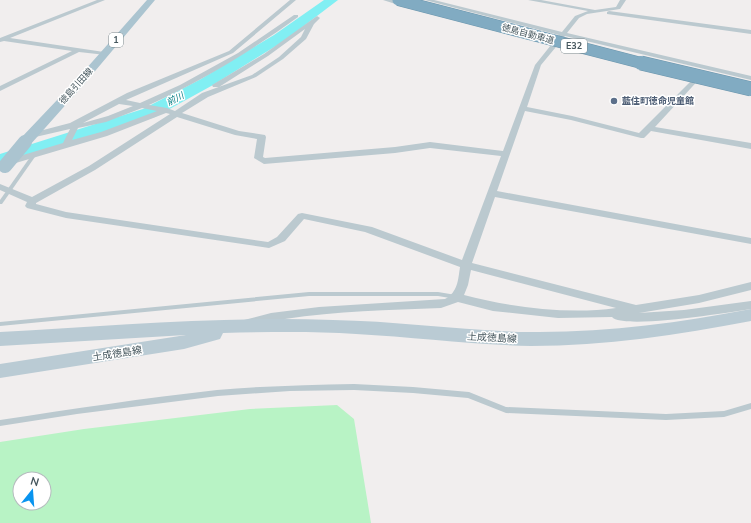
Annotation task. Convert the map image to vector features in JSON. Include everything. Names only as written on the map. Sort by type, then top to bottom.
[{"type":"highway","name":"徳島自動車道","points":[[398,0],[625,59],[751,89]]},
{"type":"main road","name":"徳島引田線","points":[[2,167],[151,0]]},
{"type":"main road","name":"土成徳島線","points":[[0,339],[232,327],[333,326],[500,338],[554,338],[652,332],[751,315]]},
{"type":"main road","name":"土成徳島線","points":[[0,371],[184,342],[209,336],[232,327]]},
{"type":"street","points":[[1,39],[102,0]]},
{"type":"street","points":[[66,144],[74,127],[118,101],[231,52],[293,0]]},
{"type":"street","points":[[386,0],[694,80],[751,93]]},
{"type":"street","points":[[428,0],[562,34],[751,78]]},
{"type":"street","points":[[531,0],[751,32]]},
{"type":"street","points":[[232,327],[273,316],[336,310],[441,304],[450,303],[458,298],[466,265],[538,65],[562,34],[581,15],[618,8],[623,0]]},
{"type":"street","points":[[276,14],[307,18]]},
{"type":"street","points":[[28,139],[108,119],[144,105],[211,73],[259,43],[307,18]]},
{"type":"street","points":[[2,167],[35,154],[104,134],[166,110],[242,70],[307,18]]},
{"type":"street","points":[[307,18],[304,38],[281,58],[254,76],[205,95],[92,168],[32,201],[30,206],[66,215],[269,245],[281,239],[302,216],[368,229],[466,265],[636,309]]},
{"type":"street","points":[[1,39],[104,54]]},
{"type":"street","points":[[0,89],[79,50]]},
{"type":"street","points":[[522,108],[572,118],[641,136],[706,68]]},
{"type":"street","points":[[118,101],[166,110],[238,133],[262,137],[258,158],[264,161],[395,150],[430,145],[506,154]]},
{"type":"street","points":[[648,128],[751,146]]},
{"type":"street","points":[[0,187],[32,201]]},
{"type":"street","points":[[491,193],[751,240]]},
{"type":"street","points":[[604,314],[700,300],[751,286]]},
{"type":"street","points":[[458,298],[493,308],[558,314],[604,314],[641,317],[751,305]]},
{"type":"lane","points":[[0,204],[35,154]]},
{"type":"lane","points":[[0,324],[309,294],[438,294],[458,298]]},
{"type":"lane","points":[[0,423],[78,411],[218,393],[297,388],[354,387],[413,390],[469,395],[506,410],[666,417],[724,414],[751,406]]},
{"type":"green space","points":[[337,405],[354,419],[371,523],[0,523],[0,442],[84,429],[250,409]]},
{"type":"waterway","name":"前川","points":[[0,160],[149,113],[207,82],[279,38],[332,0]]},
{"type":"place","name":"藍住町徳命児童館","points":[[614,101]]}]
